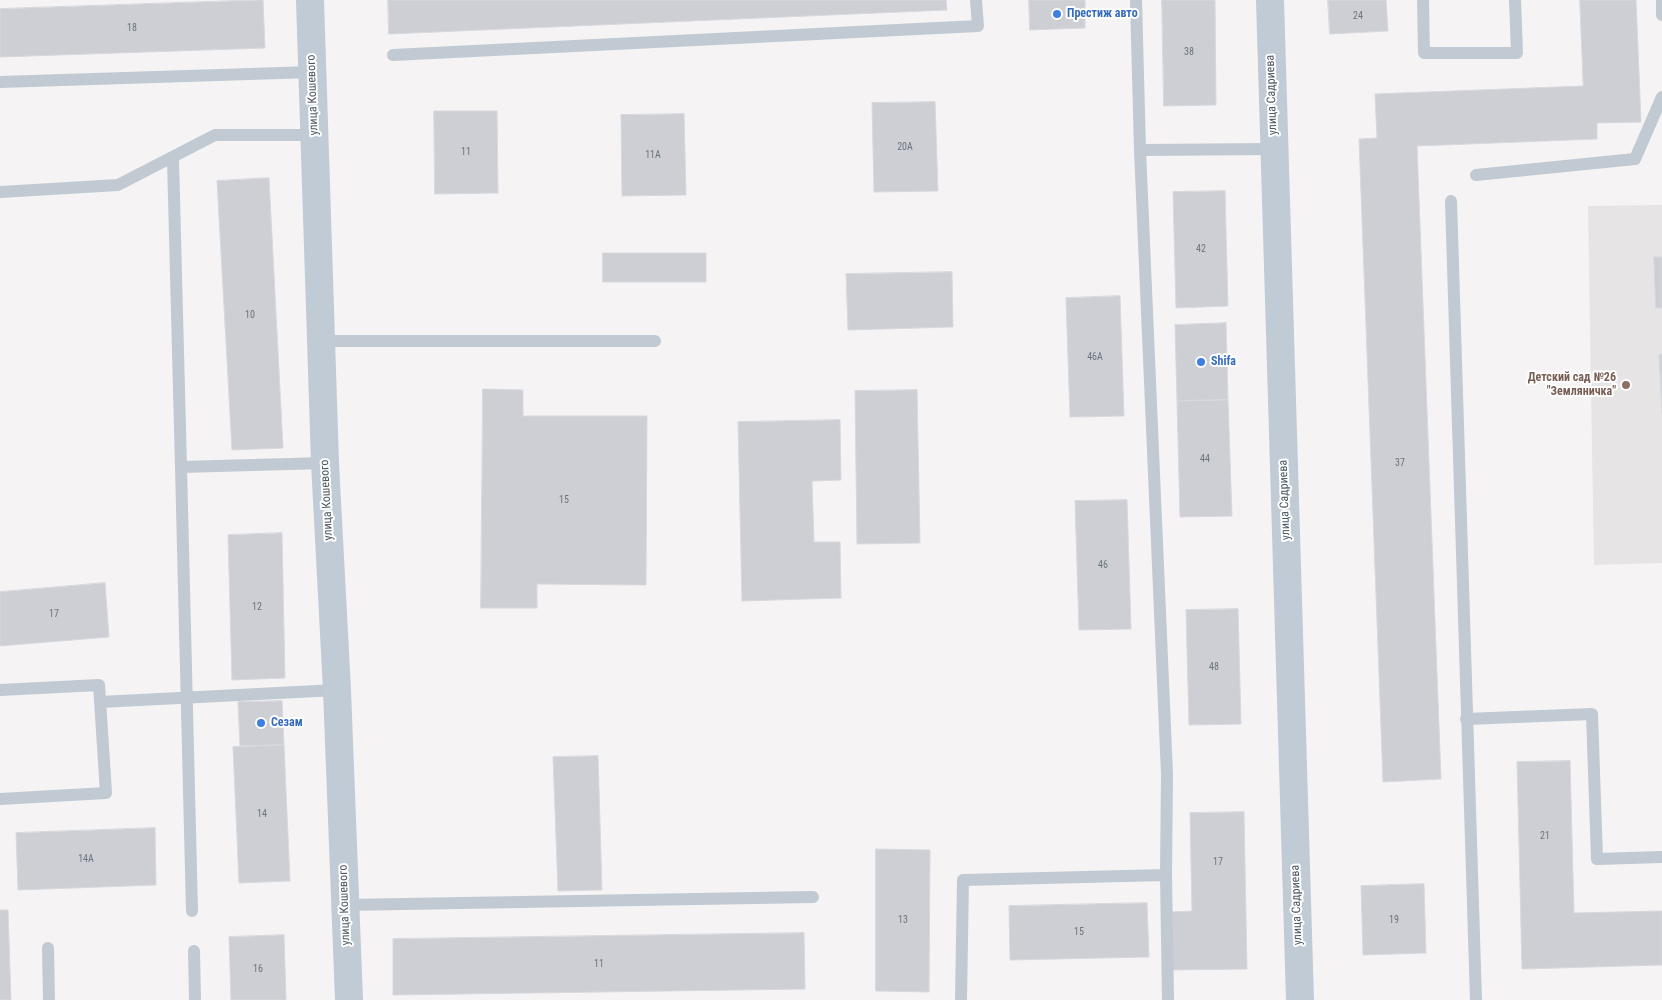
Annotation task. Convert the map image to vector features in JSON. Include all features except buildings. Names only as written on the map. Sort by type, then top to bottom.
[{"type":"street","name":"улица Кошевого","points":[[310,0],[325,463],[337,690],[348,1000]]},
{"type":"street","name":"улица Садриева","points":[[1270,0],[1300,1000]]},
{"type":"lane","points":[[394,55],[978,26],[976,0]]},
{"type":"lane","points":[[1136,0],[1140,150],[1167,774],[1168,1000]]},
{"type":"lane","points":[[1423,0],[1424,53],[1516,53],[1515,0]]},
{"type":"lane","points":[[1662,2],[1662,15]]},
{"type":"lane","points":[[0,82],[312,72]]},
{"type":"lane","points":[[1476,175],[1635,159],[1662,96]]},
{"type":"lane","points":[[0,192],[118,185],[173,159],[216,135],[314,135]]},
{"type":"lane","points":[[1140,150],[1274,149]]},
{"type":"lane","points":[[173,159],[192,912]]},
{"type":"lane","points":[[1451,201],[1476,1000]]},
{"type":"lane","points":[[321,342],[655,341]]},
{"type":"lane","points":[[181,467],[325,463]]},
{"type":"lane","points":[[0,690],[99,685],[106,793],[0,800]]},
{"type":"lane","points":[[100,702],[337,690]]},
{"type":"lane","points":[[1466,719],[1592,714],[1597,859],[1662,857]]},
{"type":"lane","points":[[961,1000],[963,880],[1166,875]]},
{"type":"lane","points":[[345,905],[813,897]]},
{"type":"lane","points":[[48,948],[50,1000]]},
{"type":"lane","points":[[194,951],[195,1000]]},
{"type":"shaded area","name":"Детский сад №26 \"Земляничка\"","points":[[1662,205],[1662,563],[1594,565],[1588,206]]},
{"type":"place","name":"Престиж авто","points":[[1057,14]]},
{"type":"place","name":"Shifa","points":[[1201,362]]},
{"type":"place","name":"Детский сад №26 \"Земляничка\"","points":[[1626,385]]},
{"type":"place","name":"Сезам","points":[[261,723]]}]
